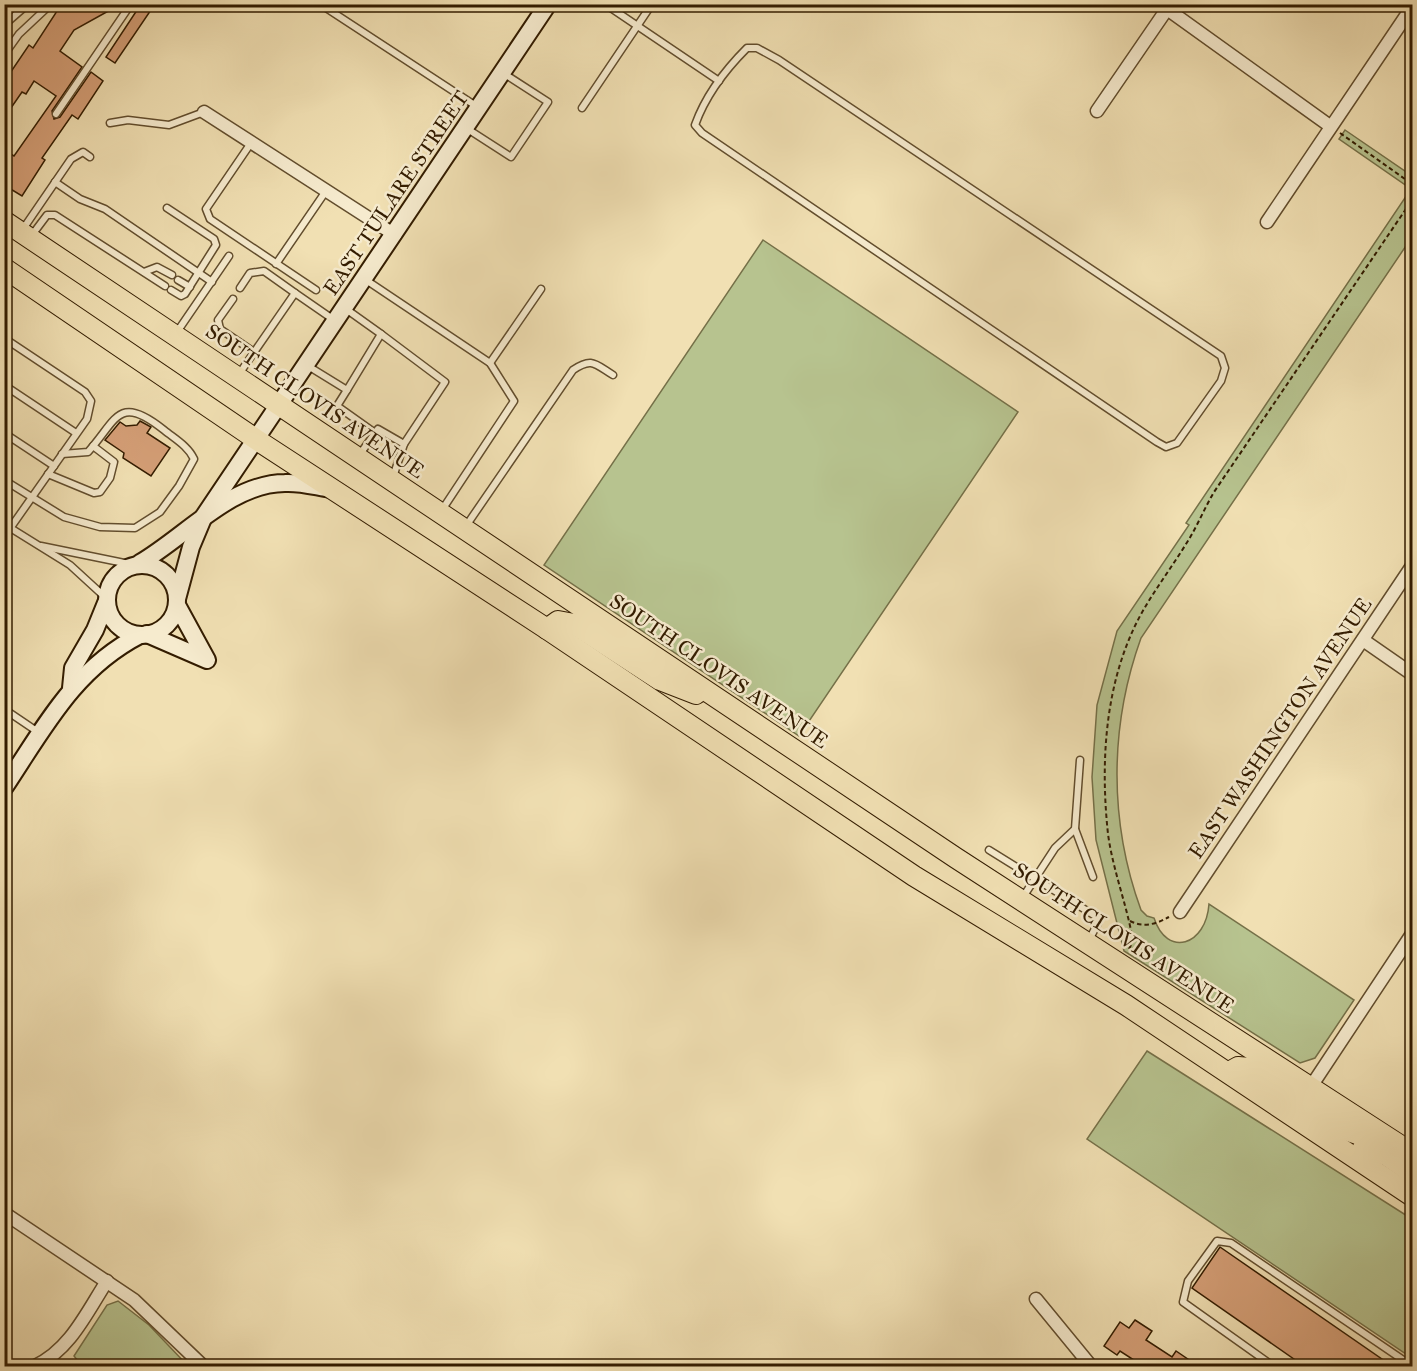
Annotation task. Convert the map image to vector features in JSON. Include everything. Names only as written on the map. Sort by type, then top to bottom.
[{"type":"main road","name":"SOUTH CLOVIS AVENUE","points":[[4,221],[1021,900],[1411,1151]]},
{"type":"main road","points":[[4,268],[257,440],[547,628],[914,876],[1126,1005],[1413,1196]]},
{"type":"main road","points":[[547,628],[558,621],[574,624],[660,680],[727,705]]},
{"type":"main road","points":[[1229,1072],[1238,1067],[1250,1068],[1343,1129],[1411,1151]]},
{"type":"main road","points":[[1324,1135],[1386,1155],[1413,1173]]},
{"type":"street","name":"EAST TULARE STREET","points":[[204,516],[341,316],[548,4]]},
{"type":"street","points":[[1097,111],[1163,7],[1330,126]]},
{"type":"street","points":[[1267,222],[1330,126],[1413,7]]},
{"type":"street","points":[[204,112],[395,235]]},
{"type":"street","points":[[71,688],[73,668],[95,630],[115,578],[160,551],[204,516],[266,485],[286,483],[332,489]]},
{"type":"street","points":[[4,788],[71,688],[86,677],[114,648],[161,629],[170,622],[191,547],[204,516]]},
{"type":"street","points":[[106,601],[112,619],[120,627],[207,660],[177,602],[175,587],[169,576],[159,569],[137,564]]},
{"type":"street","name":"EAST WASHINGTON AVENUE","points":[[1180,912],[1413,566]]},
{"type":"street","points":[[1363,640],[1413,674]]},
{"type":"street","points":[[1310,1088],[1413,934]]},
{"type":"street","points":[[4,1213],[107,1281],[154,1318],[202,1366]]},
{"type":"street","points":[[35,1366],[48,1361],[66,1344],[107,1281]]},
{"type":"street","points":[[1036,1299],[1091,1366]]},
{"type":"lane","points":[[4,25],[28,4]]},
{"type":"lane","points":[[4,55],[19,34],[51,4]]},
{"type":"lane","points":[[56,114],[131,4]]},
{"type":"lane","points":[[320,4],[479,108]]},
{"type":"lane","points":[[605,4],[719,81]]},
{"type":"lane","points":[[582,108],[652,4]]},
{"type":"lane","points":[[747,48],[757,48],[779,60],[1221,356],[1225,368],[1221,381],[1177,443],[1166,447],[702,133],[695,125],[719,81],[747,48]]},
{"type":"lane","points":[[466,128],[511,157],[548,102],[503,73]]},
{"type":"lane","points":[[110,123],[128,120],[169,125],[204,112]]},
{"type":"lane","points":[[251,143],[206,208],[207,214],[316,290]]},
{"type":"lane","points":[[26,235],[55,182],[77,153],[83,152],[90,157]]},
{"type":"lane","points":[[55,182],[80,199],[105,209],[212,282]]},
{"type":"lane","points":[[276,264],[326,191]]},
{"type":"lane","points":[[26,235],[44,218],[55,214],[181,296],[190,287],[214,251],[214,239],[167,208]]},
{"type":"lane","points":[[175,336],[229,256]]},
{"type":"lane","points":[[144,272],[157,267],[172,275]]},
{"type":"lane","points":[[240,288],[250,273],[264,271],[295,293],[381,334],[445,382],[404,444],[392,481]]},
{"type":"lane","points":[[365,279],[490,363],[514,401],[440,513]]},
{"type":"lane","points":[[178,280],[190,287]]},
{"type":"lane","points":[[490,363],[541,289]]},
{"type":"lane","points":[[237,377],[295,293]]},
{"type":"lane","points":[[233,299],[218,320],[220,329],[254,352]]},
{"type":"lane","points":[[375,434],[337,406],[381,334]]},
{"type":"lane","points":[[4,338],[86,392],[91,401],[90,411],[76,433],[31,498],[8,526],[4,537]]},
{"type":"lane","points":[[464,529],[573,370],[585,362],[593,362],[613,375]]},
{"type":"lane","points":[[307,365],[347,390]]},
{"type":"lane","points":[[4,386],[76,433]]},
{"type":"lane","points":[[4,480],[64,517],[100,526],[135,528],[160,512],[184,479],[194,459],[190,450],[154,422],[135,412],[124,412],[114,418],[93,446],[81,454],[62,454]]},
{"type":"lane","points":[[358,458],[378,429],[404,444]]},
{"type":"lane","points":[[4,433],[54,466]]},
{"type":"lane","points":[[48,474],[94,493],[100,492],[110,478],[114,462],[93,446]]},
{"type":"lane","points":[[8,526],[77,569],[106,601]]},
{"type":"lane","points":[[34,544],[137,564]]},
{"type":"lane","points":[[4,709],[40,734]]},
{"type":"lane","points":[[1080,760],[1075,829],[1093,877]]},
{"type":"lane","points":[[1021,900],[1055,848],[1075,829]]},
{"type":"lane","points":[[990,850],[1096,917],[1098,923],[1087,943]]},
{"type":"lane","points":[[1273,1366],[1183,1302],[1188,1281],[1217,1241],[1231,1243],[1413,1366]]},
{"type":"path","points":[[1330,126],[1413,184]]},
{"type":"path","points":[[1121,965],[1133,941],[1130,921],[1112,858],[1105,792],[1109,715],[1117,677],[1130,637],[1147,603],[1190,537],[1214,492],[1413,200]]},
{"type":"path","points":[[1130,921],[1139,926],[1147,925],[1180,912]]},
{"type":"green space","points":[[1345,130],[1412,176],[1412,237],[1141,638],[1130,672],[1118,740],[1118,809],[1130,877],[1141,910],[1147,916],[1154,918],[1160,931],[1168,939],[1185,942],[1201,930],[1209,904],[1354,1000],[1315,1058],[1300,1063],[1124,951],[1096,840],[1092,777],[1097,705],[1117,631],[1189,525],[1186,523],[1411,189],[1339,139]]},
{"type":"green space","points":[[763,240],[1018,412],[799,736],[544,565]]},
{"type":"green space","points":[[1147,1051],[1412,1219],[1412,1358],[1087,1139]]},
{"type":"green space","points":[[118,1301],[149,1325],[188,1366],[82,1366],[74,1356],[107,1305]]},
{"type":"building","points":[[69,4],[121,4],[74,30],[60,51],[82,67],[52,111],[54,119],[60,117],[91,72],[103,81],[78,119],[72,115],[42,158],[45,160],[22,196],[4,185],[4,150],[14,156],[56,96],[34,81],[26,94],[22,92],[4,118],[4,82],[29,45],[33,48],[57,11]]},
{"type":"building","points":[[141,4],[155,4],[115,63],[106,57]]},
{"type":"building","points":[[140,421],[151,427],[147,433],[170,448],[151,476],[123,458],[124,453],[105,440],[120,422],[126,426],[137,425]]},
{"type":"building","points":[[1220,1247],[1392,1366],[1304,1366],[1192,1288]]},
{"type":"building","points":[[1135,1320],[1152,1331],[1146,1340],[1172,1357],[1176,1351],[1198,1366],[1143,1366],[1120,1351],[1117,1355],[1104,1346],[1120,1322],[1129,1328]]}]
